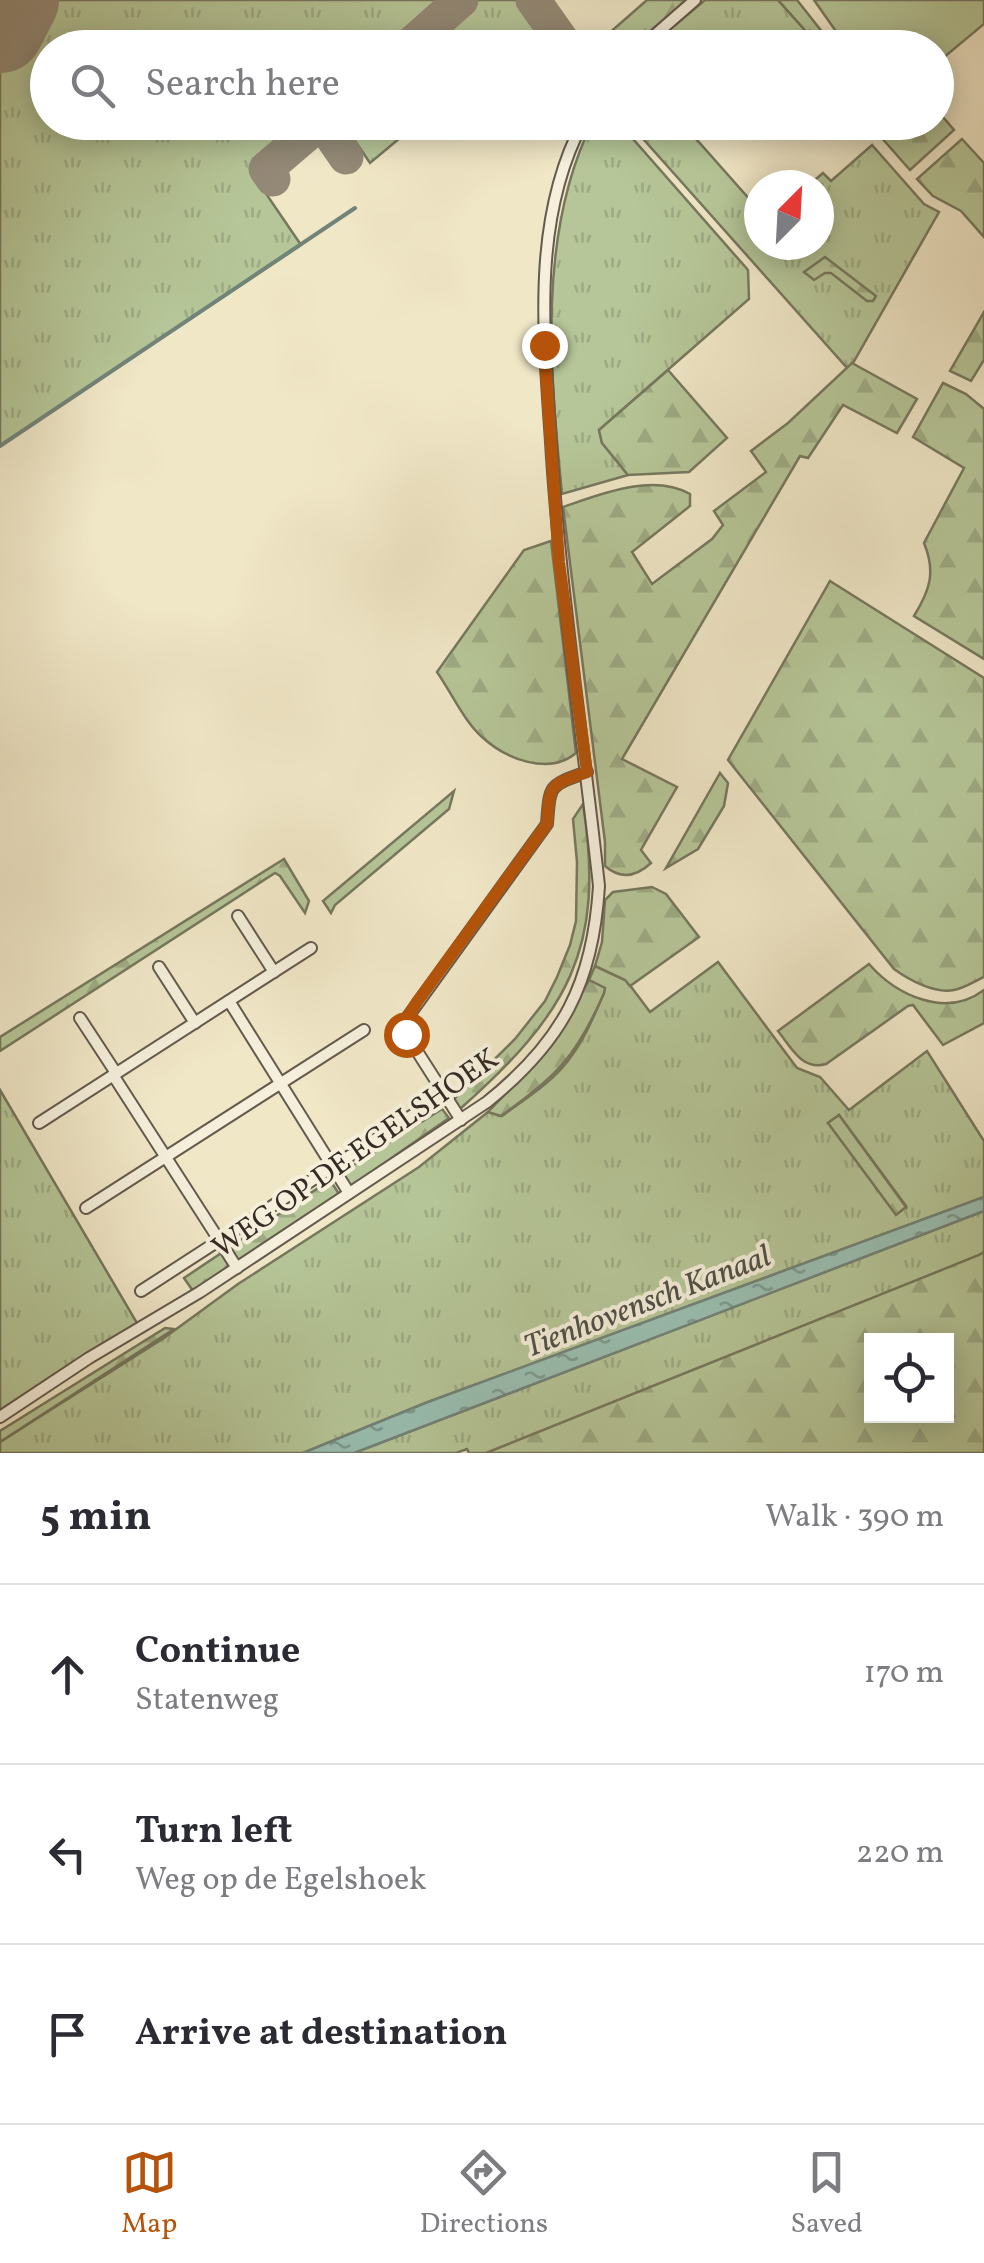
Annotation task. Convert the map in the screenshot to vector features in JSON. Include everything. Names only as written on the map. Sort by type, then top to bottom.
[{"type":"street","points":[[661,30],[695,0]]},
{"type":"street","name":"WEG OP DE EGELSHOEK","points":[[0,1417],[461,1120],[512,1082],[544,1046],[576,998],[588,971],[599,886],[559,562],[544,345],[545,268],[553,199],[574,140]]},
{"type":"street","points":[[461,1120],[406,1034],[407,1018],[547,824],[550,794],[556,783],[587,772]]},
{"type":"street","points":[[238,916],[274,972]]},
{"type":"street","points":[[39,1122],[312,948]]},
{"type":"street","points":[[159,967],[195,1023]]},
{"type":"street","points":[[229,1000],[349,1193]]},
{"type":"street","points":[[80,1018],[236,1268]]},
{"type":"street","points":[[86,1208],[364,1030]]},
{"type":"street","points":[[140,1291],[419,1111]]},
{"type":"green space","points":[[0,0],[524,0],[543,26],[538,30],[30,30],[30,140],[291,140],[252,173],[301,245],[0,446]]},
{"type":"green space","points":[[647,0],[686,0],[652,30],[613,30]]},
{"type":"green space","points":[[705,0],[778,0],[805,30],[669,30]]},
{"type":"green space","points":[[778,0],[797,0],[821,30],[805,30]]},
{"type":"green space","points":[[814,0],[984,0],[984,24],[954,49],[954,30],[835,30]]},
{"type":"green space","points":[[962,139],[984,163],[984,237],[961,211],[933,196],[917,179]]},
{"type":"green space","points":[[354,140],[398,140],[370,163]]},
{"type":"green space","points":[[585,140],[634,140],[748,270],[749,299],[599,430],[602,443],[628,475],[562,494],[554,400],[552,305],[562,211]]},
{"type":"green space","points":[[644,140],[697,140],[744,193],[744,252]]},
{"type":"green space","points":[[884,140],[943,140],[910,170]]},
{"type":"green space","points":[[872,145],[924,204],[939,212],[849,370],[751,260],[834,260],[834,178]]},
{"type":"green space","points":[[821,260],[829,260],[876,296],[867,301],[831,273],[814,280],[804,272]]},
{"type":"green space","points":[[984,312],[984,360],[971,381],[950,371]]},
{"type":"green space","points":[[852,363],[917,399],[897,433],[843,405],[808,458],[800,456],[622,759],[677,787],[641,850],[651,863],[635,873],[617,873],[605,866],[563,507],[643,485],[675,488],[690,494],[690,506],[632,552],[652,584],[712,539],[723,525],[714,511],[766,472],[751,451],[788,423]]},
{"type":"green space","points":[[668,370],[727,438],[689,472],[628,475],[602,443],[599,430]]},
{"type":"green space","points":[[943,383],[966,394],[984,409],[984,659],[914,616],[929,581],[930,563],[924,543],[964,468],[913,437]]},
{"type":"green space","points":[[551,541],[576,753],[565,760],[541,764],[515,758],[482,737],[437,672],[524,550]]},
{"type":"green space","points":[[830,581],[984,678],[984,977],[958,989],[931,988],[894,969],[728,760]]},
{"type":"green space","points":[[720,773],[728,783],[724,806],[698,849],[666,868]]},
{"type":"green space","points":[[454,791],[449,809],[335,905],[331,913],[323,901]]},
{"type":"green space","points":[[583,804],[589,900],[570,976],[528,1042],[460,1109],[454,1099],[515,1039],[545,1001],[570,945],[576,921],[573,819]]},
{"type":"green space","points":[[284,859],[309,901],[305,913],[275,873],[0,1051],[0,1037]]},
{"type":"green space","points":[[652,887],[666,894],[699,937],[630,986],[595,966],[602,942],[605,900],[613,892]]},
{"type":"green space","points":[[718,962],[797,1068],[820,1077],[849,1110],[927,1051],[984,1141],[984,1197],[428,1402],[303,1453],[0,1453],[0,1442],[164,1338],[238,1284],[419,1167],[488,1112],[502,1116],[547,1082],[575,1051],[604,993],[604,988],[589,980],[595,966],[626,980],[650,1012]],"holes":[[[839,1115],[906,1207],[828,1123]]]},
{"type":"green space","points":[[869,964],[893,985],[922,1000],[954,1003],[984,990],[984,1023],[943,1045],[913,1005],[908,1006],[826,1064],[804,1061],[778,1031]]},
{"type":"green space","points":[[589,980],[605,988],[604,993],[574,1050],[537,1089],[501,1116],[488,1112],[550,1047]]},
{"type":"green space","points":[[0,1090],[137,1323],[0,1412]]},
{"type":"green space","points":[[442,1109],[449,1118],[350,1187],[341,1173]]},
{"type":"green space","points":[[839,1115],[906,1207],[896,1215],[828,1123]]},
{"type":"green space","points":[[330,1180],[339,1194],[193,1291],[184,1278]]},
{"type":"green space","points":[[984,1211],[984,1453],[469,1453],[467,1449],[456,1453],[354,1453]]},
{"type":"green space","points":[[984,1252],[984,1453],[486,1453],[979,1255]]},
{"type":"green space","points":[[165,1328],[174,1329],[0,1442],[0,1431]]},
{"type":"water","points":[[984,1197],[984,1211],[354,1453],[303,1453],[428,1402]]},
{"type":"waterway","points":[[0,446],[355,208]]},
{"type":"taxiway","points":[[427,30],[461,0]]},
{"type":"taxiway","points":[[533,0],[554,30]]},
{"type":"taxiway","points":[[273,179],[266,169],[300,140]]},
{"type":"taxiway","points":[[334,140],[346,157]]},
{"type":"runway","points":[[0,29],[15,0]]},
{"type":"route","points":[[406,1034],[407,1018],[417,1002],[547,824],[550,794],[556,783],[587,772],[559,562],[544,345]]},
{"type":"water label","name":"Tienhovensch Kanaal","points":[[648,1303]]}]
